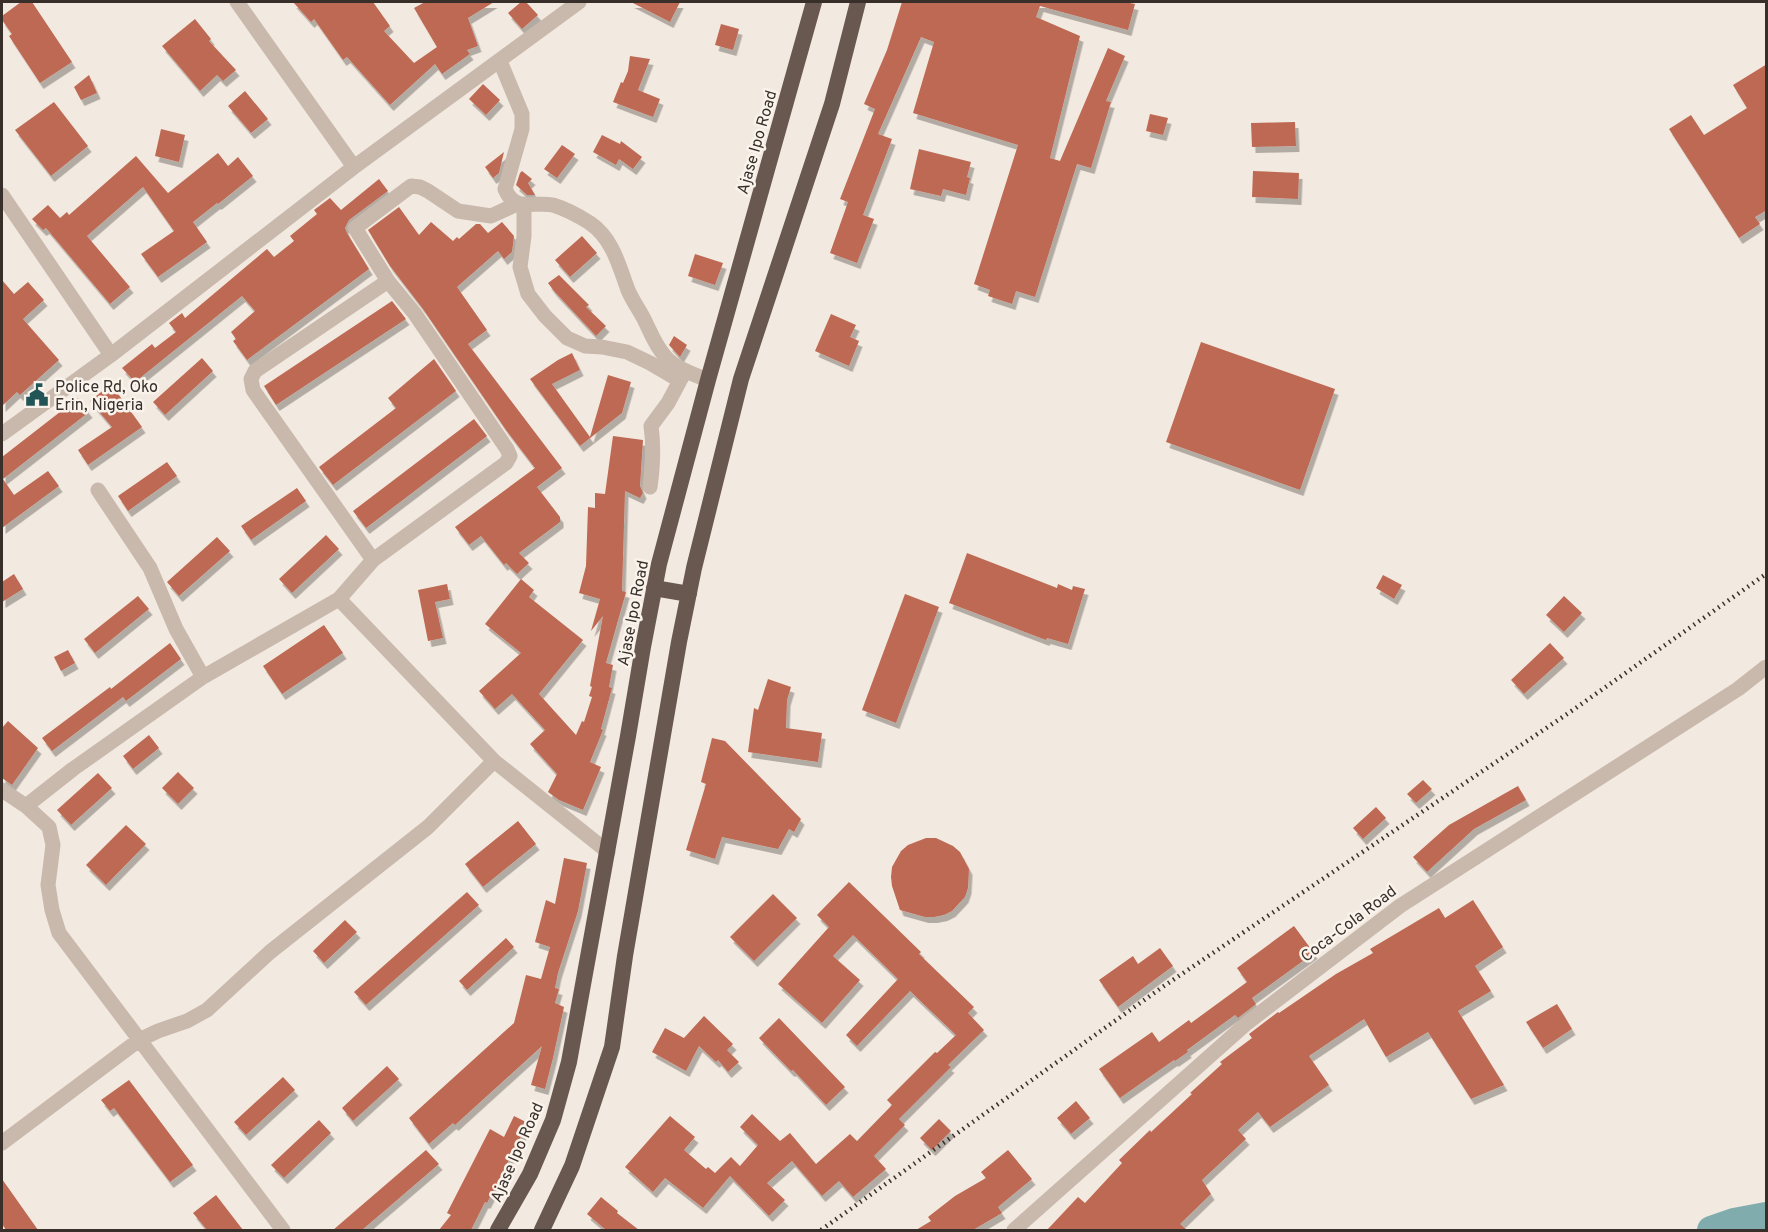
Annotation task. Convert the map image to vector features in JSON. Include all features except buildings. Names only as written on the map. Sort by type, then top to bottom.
[{"type":"highway","name":"Ajase Ipo Road","points":[[498,1230],[530,1174],[552,1120],[569,1062],[654,588],[679,486],[814,2]]},
{"type":"highway","points":[[542,1230],[572,1166],[612,1047],[629,932],[689,594],[741,379],[832,104],[858,2]]},
{"type":"highway","points":[[654,588],[689,594]]},
{"type":"street","points":[[237,2],[354,167]]},
{"type":"street","points":[[2,434],[111,355],[354,167],[579,2]]},
{"type":"street","points":[[500,61],[522,114],[520,139],[505,189],[508,196],[521,204]]},
{"type":"street","points":[[26,806],[73,769],[202,677],[339,599],[373,560],[506,463],[510,456],[415,314],[388,281],[355,228],[411,186],[428,191],[458,211],[491,216],[521,204],[552,205],[576,214],[596,228],[610,245],[621,266],[629,293],[655,342],[664,356],[682,375]]},
{"type":"street","points":[[2,195],[111,355]]},
{"type":"street","points":[[521,204],[524,236],[520,267],[528,294],[545,316],[567,338],[585,346],[627,352],[682,375],[708,380]]},
{"type":"street","points":[[373,560],[253,390],[251,379],[255,370],[388,281]]},
{"type":"street","points":[[650,488],[653,466],[651,426],[668,403],[682,375]]},
{"type":"street","points":[[98,490],[150,568],[176,629],[202,677]]},
{"type":"street","points":[[339,599],[494,761],[608,852]]},
{"type":"street","name":"Coca-Cola Road","points":[[1014,1230],[1247,1023],[1400,906],[1738,689],[1767,667]]},
{"type":"street","points":[[2,1143],[139,1040],[207,1010],[270,952],[428,827],[494,761]]},
{"type":"street","points":[[2,790],[26,806],[49,827],[53,845],[48,885],[59,933],[283,1230]]},
{"type":"waterway","points":[[1711,1230],[1734,1222],[1766,1216]]},
{"type":"railway","points":[[821,1230],[1164,986],[1573,710],[1766,574]]},
{"type":"place","name":"Police Rd, Oko Erin, Nigeria","points":[[37,395]]}]
